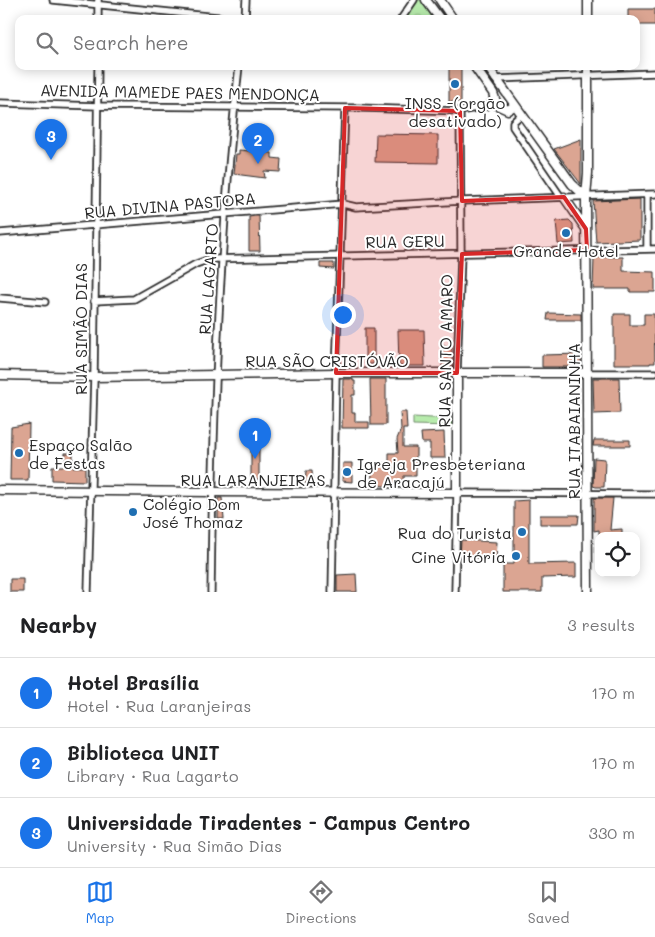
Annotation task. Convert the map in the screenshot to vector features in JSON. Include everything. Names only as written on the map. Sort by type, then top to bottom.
[{"type":"street","points":[[52,0],[98,3],[202,15]]},
{"type":"street","points":[[245,15],[246,0]]},
{"type":"street","points":[[404,15],[414,0]]},
{"type":"street","points":[[426,0],[437,15]]},
{"type":"street","points":[[440,0],[450,15]]},
{"type":"street","points":[[588,0],[588,15]]},
{"type":"street","name":"RUA SIMÃO DIAS","points":[[88,592],[92,491],[98,70]]},
{"type":"street","name":"RUA LAGARTO","points":[[211,592],[216,374],[226,214],[240,70]]},
{"type":"street","points":[[477,70],[492,93],[497,105],[508,110],[514,106]]},
{"type":"street","points":[[490,70],[572,184],[586,197]]},
{"type":"street","name":"RUA ITABAIANINHA","points":[[588,70],[588,173],[586,197],[588,592]]},
{"type":"street","points":[[496,79],[655,74]]},
{"type":"street","name":"AVENIDA MAMEDE PAES MENDONÇA","points":[[0,103],[460,111],[487,106],[492,102],[493,98]]},
{"type":"street","points":[[332,592],[336,373],[345,108]]},
{"type":"street","name":"RUA SANTO AMARO","points":[[455,592],[457,373],[462,254],[460,111]]},
{"type":"street","points":[[521,115],[513,122],[513,127],[586,229]]},
{"type":"street","name":"RUA DIVINA PASTORA","points":[[0,233],[343,204],[356,206],[655,194]]},
{"type":"street","points":[[647,195],[647,249]]},
{"type":"street","name":"RUA GERU","points":[[94,301],[134,299],[202,260],[223,258],[655,249]]},
{"type":"street","points":[[0,298],[45,302]]},
{"type":"street","name":"RUA SÃO CRISTÓVÃO","points":[[0,375],[94,377],[336,373],[655,373]]},
{"type":"street","name":"RUA LARANJEIRAS","points":[[0,490],[655,494]]},
{"type":"highlighted area","points":[[345,108],[460,111],[462,201],[564,197],[586,229],[587,250],[462,254],[457,373],[336,373]]},
{"type":"green space","points":[[418,0],[421,0],[430,15],[409,15]]},
{"type":"green space","points":[[413,417],[452,419],[452,426],[413,425]]},
{"type":"building","points":[[628,9],[655,9],[655,25],[640,25],[640,15],[628,15]]},
{"type":"building","name":"INSS -(orgão desativado)","points":[[449,70],[461,70],[461,102],[449,102]]},
{"type":"building","points":[[376,134],[438,135],[438,163],[375,162]]},
{"type":"building","points":[[581,139],[581,184],[554,149]]},
{"type":"building","points":[[239,150],[272,153],[272,158],[281,159],[280,172],[264,171],[265,178],[234,174],[236,154],[239,154]]},
{"type":"building","points":[[640,199],[640,240],[596,242],[593,201]]},
{"type":"building","points":[[259,216],[260,251],[249,251],[249,217]]},
{"type":"building","name":"Grande Hotel","points":[[569,220],[573,224],[574,243],[558,244],[556,221]]},
{"type":"building","points":[[594,257],[623,257],[623,271],[655,272],[655,292],[630,292],[630,289],[593,289]]},
{"type":"building","points":[[320,263],[334,263],[334,269],[320,268]]},
{"type":"building","points":[[548,313],[581,314],[581,320],[547,320]]},
{"type":"building","points":[[614,314],[630,314],[630,325],[644,325],[644,314],[654,314],[655,363],[614,364]]},
{"type":"building","points":[[365,328],[374,328],[374,364],[365,364]]},
{"type":"building","points":[[398,330],[424,330],[425,366],[399,366]]},
{"type":"building","points":[[442,346],[452,346],[452,367],[442,367]]},
{"type":"building","points":[[581,354],[581,367],[542,367],[542,355]]},
{"type":"building","points":[[593,378],[619,378],[620,413],[594,414]]},
{"type":"building","points":[[343,379],[353,379],[355,381],[355,395],[352,395],[352,413],[355,413],[355,422],[369,422],[369,428],[342,428]]},
{"type":"building","points":[[370,379],[386,379],[386,425],[371,425]]},
{"type":"building","points":[[400,412],[406,412],[407,429],[403,429],[403,447],[416,447],[416,476],[404,476],[404,480],[399,480],[399,487],[371,485],[373,463],[389,463],[389,453],[398,453],[397,439],[401,429]]},
{"type":"building","name":"Espaço Salão de Festas","points":[[29,424],[28,480],[10,480],[11,427]]},
{"type":"building","points":[[444,432],[445,458],[430,458],[430,443],[422,443],[421,433]]},
{"type":"building","points":[[259,437],[259,480],[251,480],[251,438]]},
{"type":"building","points":[[594,440],[630,440],[630,446],[593,446]]},
{"type":"building","points":[[65,453],[73,453],[73,467],[85,467],[85,481],[52,480],[52,466],[65,466]]},
{"type":"building","points":[[594,458],[605,459],[604,487],[593,486]]},
{"type":"building","name":"Igreja Presbeteriana de Aracajú","points":[[343,463],[352,463],[352,482],[342,481]]},
{"type":"building","points":[[306,471],[312,471],[313,484],[305,484]]},
{"type":"building","points":[[218,498],[222,498],[224,519],[218,519]]},
{"type":"building","points":[[594,498],[613,498],[610,530],[622,529],[622,532],[594,531]]},
{"type":"building","name":"Rua do Turista","points":[[529,500],[529,564],[576,563],[576,577],[542,578],[542,592],[503,592],[503,564],[514,564],[514,501]]},
{"type":"building","points":[[540,515],[579,515],[578,524],[540,524]]},
{"type":"building","points":[[461,540],[497,542],[496,559],[460,557]]},
{"type":"building","points":[[356,574],[357,592],[337,592],[337,575]]},
{"type":"building","points":[[10,579],[23,579],[23,592],[10,592]]},
{"type":"place","name":"INSS -(orgão desativado)","points":[[455,84]]},
{"type":"place","name":"Universidade Tiradentes - Campus Centro","points":[[51,160]]},
{"type":"place","name":"Biblioteca UNIT","points":[[258,164]]},
{"type":"place","name":"Grande Hotel","points":[[566,233]]},
{"type":"place","name":"Espaço Salão de Festas","points":[[19,453]]},
{"type":"place","name":"Hotel Brasília","points":[[255,459]]},
{"type":"place","name":"Igreja Presbeteriana de Aracajú","points":[[347,472]]},
{"type":"place","name":"Colégio Dom José Thomaz","points":[[133,512]]},
{"type":"place","name":"Rua do Turista","points":[[522,532]]},
{"type":"place","name":"Cine Vitória","points":[[516,556]]}]
